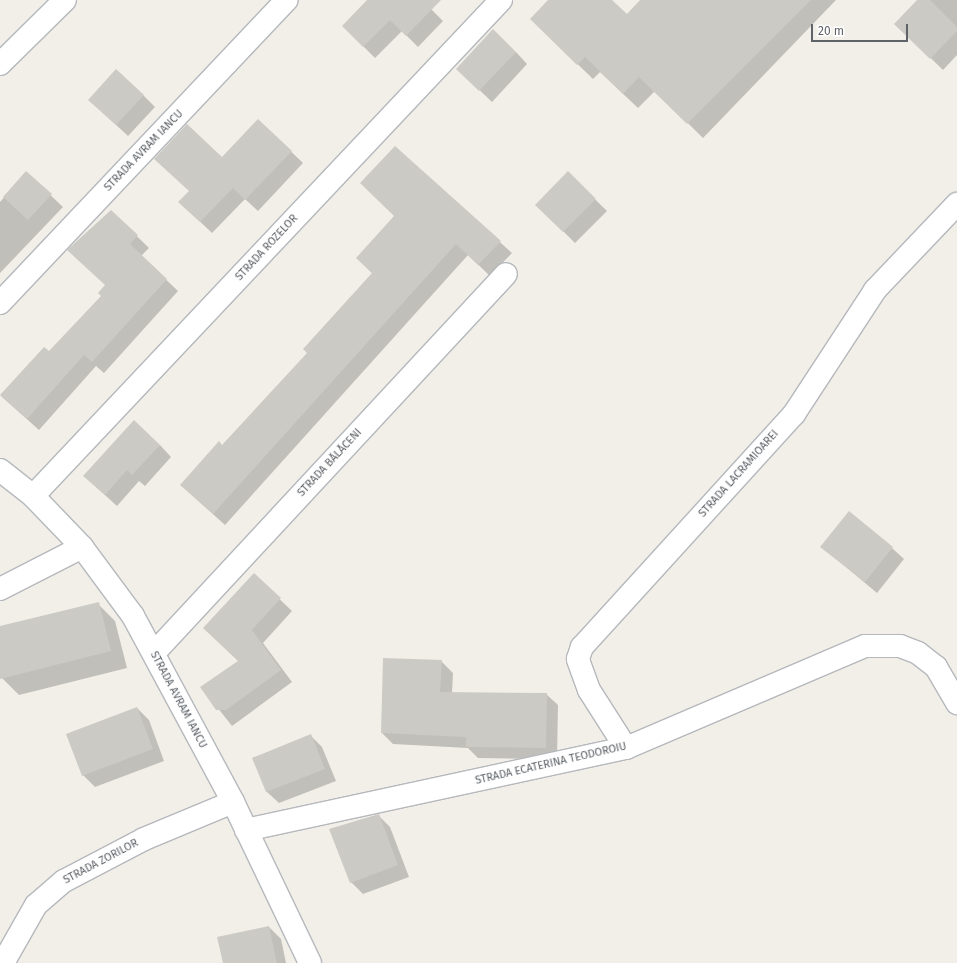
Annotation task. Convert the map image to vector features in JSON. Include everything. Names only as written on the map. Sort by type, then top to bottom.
[{"type":"street","points":[[0,64],[65,0]]},
{"type":"street","name":"STRADA AVRAM IANCU","points":[[0,303],[288,0]]},
{"type":"street","name":"STRADA ROZELOR","points":[[33,496],[501,0]]},
{"type":"street","name":"STRADA LACRAMIOAREI","points":[[626,748],[589,690],[578,659],[582,647],[794,414],[875,290],[957,204]]},
{"type":"street","name":"STRADA BĂLĂCENI","points":[[154,653],[506,274]]},
{"type":"street","name":"STRADA AVRAM IANCU","points":[[0,470],[33,496],[82,546],[114,588],[154,653],[233,802],[310,963]]},
{"type":"street","points":[[0,589],[82,546]]},
{"type":"street","name":"STRADA ECATERINA TEODOROIU","points":[[246,830],[626,748],[865,646],[882,644],[900,646],[924,658],[936,667],[957,703]]},
{"type":"street","name":"STRADA ZORILOR","points":[[3,963],[36,905],[64,881],[144,839],[233,802]]},
{"type":"building","points":[[367,0],[441,0],[406,36],[390,20],[363,47],[342,26]]},
{"type":"building","points":[[548,0],[612,0],[627,14],[640,0],[811,0],[687,124],[639,77],[623,94],[585,57],[577,65],[530,19]]},
{"type":"building","points":[[917,0],[930,0],[957,27],[957,31],[930,59],[894,24]]},
{"type":"building","points":[[493,29],[516,52],[479,91],[456,69]]},
{"type":"building","points":[[116,69],[144,95],[116,125],[88,100]]},
{"type":"building","points":[[258,119],[292,151],[245,200],[233,188],[200,222],[178,202],[189,191],[154,159],[187,124],[222,157]]},
{"type":"building","points":[[395,146],[501,241],[478,265],[456,244],[213,514],[180,485],[219,441],[222,445],[307,353],[303,349],[372,273],[356,258],[394,216],[360,183]]},
{"type":"building","points":[[26,171],[52,194],[28,220],[3,197]]},
{"type":"building","points":[[568,171],[596,199],[563,232],[535,205]]},
{"type":"building","points":[[111,210],[138,235],[130,244],[167,279],[92,362],[84,355],[27,419],[0,395],[44,347],[49,351],[101,296],[98,293],[105,285],[67,250]]},
{"type":"building","points":[[134,420],[160,445],[132,475],[127,470],[105,495],[83,476]]},
{"type":"building","points":[[849,511],[893,547],[865,582],[820,547]]},
{"type":"building","points":[[254,573],[281,598],[252,630],[281,670],[226,710],[216,710],[200,687],[238,661],[203,628]]},
{"type":"building","points":[[99,602],[111,651],[0,679],[0,626]]},
{"type":"building","points":[[383,658],[442,660],[440,692],[547,693],[546,748],[466,747],[466,737],[381,733]]},
{"type":"building","points":[[137,707],[153,749],[82,776],[66,734]]},
{"type":"building","points":[[311,734],[325,769],[266,792],[252,758]]},
{"type":"building","points":[[379,814],[398,865],[350,883],[329,829]]},
{"type":"building","points":[[269,926],[277,963],[223,963],[217,937]]}]
